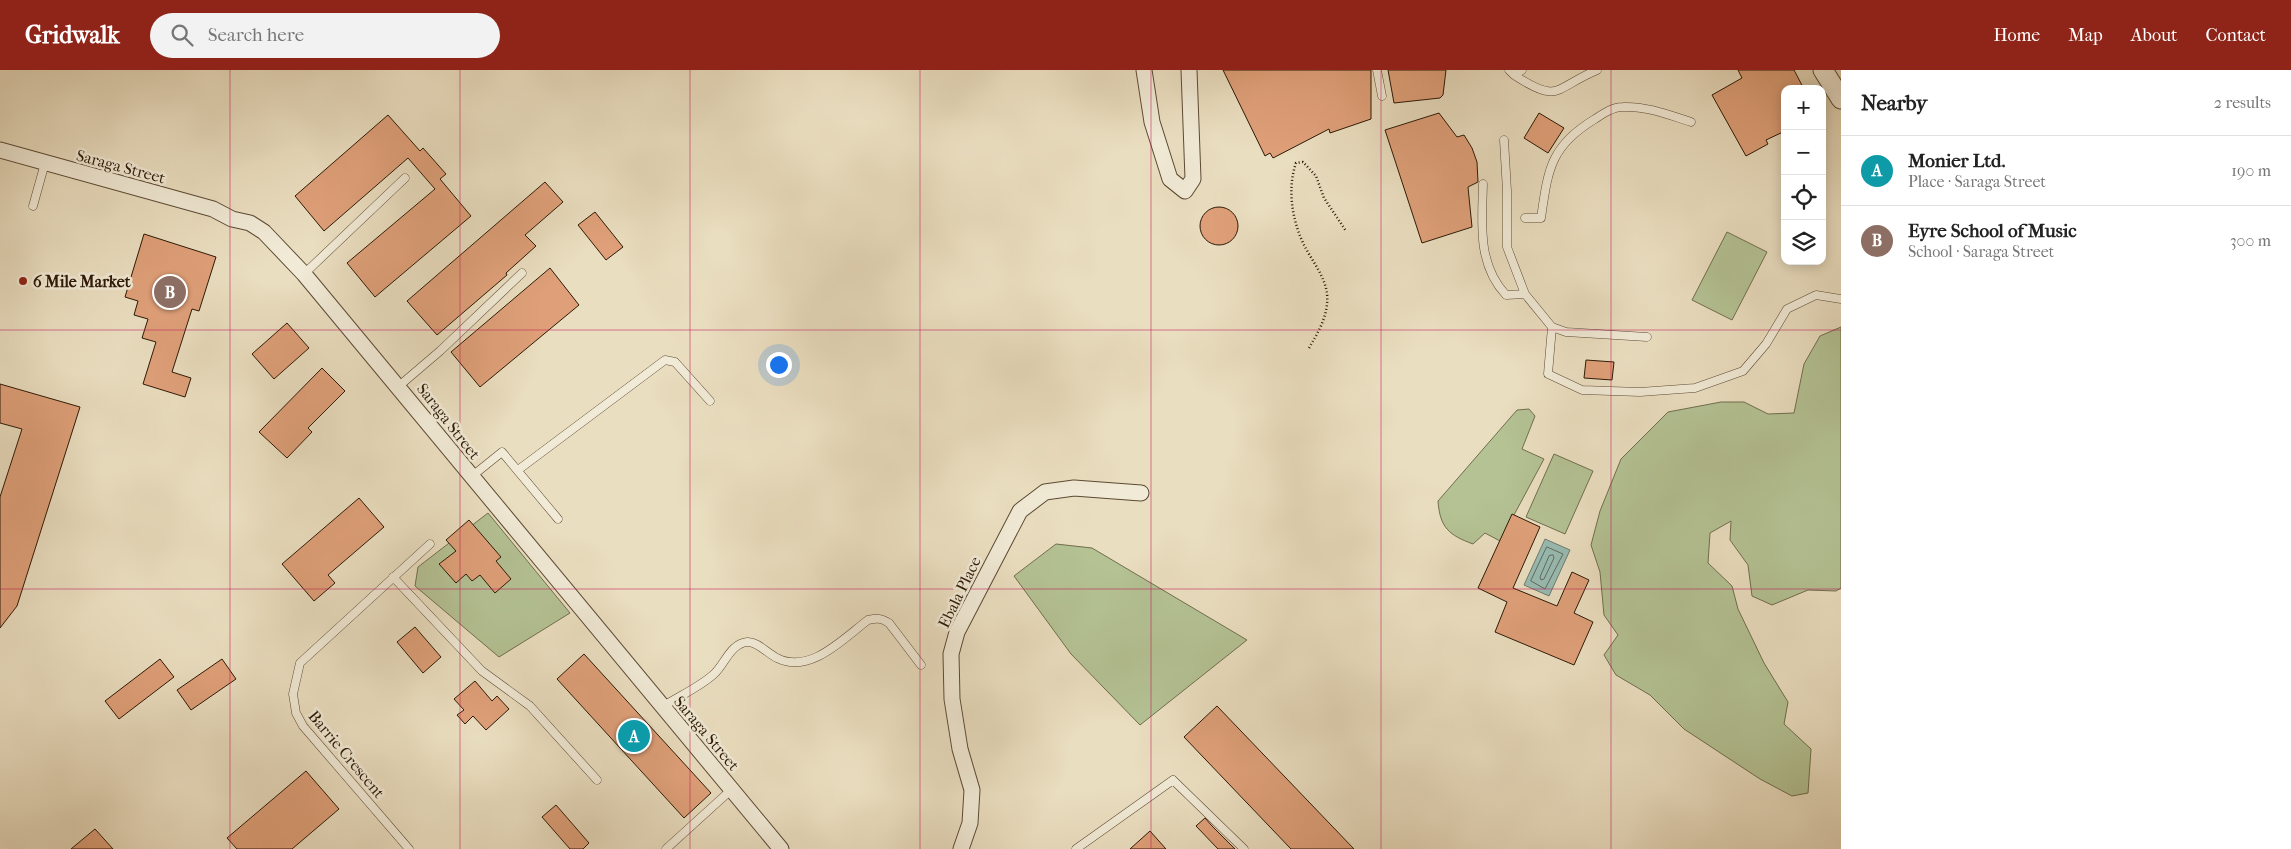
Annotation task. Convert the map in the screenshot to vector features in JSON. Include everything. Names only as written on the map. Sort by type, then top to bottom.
[{"type":"street","points":[[1144,70],[1152,122],[1170,178],[1185,191],[1193,178],[1188,70]]},
{"type":"street","points":[[1823,70],[1841,99]]},
{"type":"street","name":"Saraga Street","points":[[0,150],[213,210],[232,219],[250,223],[281,248],[399,386],[471,477],[781,849]]},
{"type":"street","name":"Ebala Place","points":[[961,849],[970,823],[972,790],[960,749],[952,699],[950,654],[957,632],[1020,511],[1045,492],[1074,488],[1141,493]]},
{"type":"lane","points":[[1378,70],[1382,96]]},
{"type":"lane","points":[[1511,73],[1522,70]]},
{"type":"lane","points":[[1511,73],[1535,88],[1557,92],[1597,70]]},
{"type":"lane","points":[[1525,218],[1541,218],[1551,163],[1567,139],[1601,115],[1615,108],[1651,109],[1691,122]]},
{"type":"lane","points":[[1504,140],[1507,191],[1507,247],[1525,294],[1552,326],[1566,332],[1647,338]]},
{"type":"lane","points":[[33,206],[45,163]]},
{"type":"lane","points":[[304,274],[405,178]]},
{"type":"lane","points":[[1483,184],[1482,233],[1485,260],[1499,287],[1506,295],[1525,294]]},
{"type":"lane","points":[[399,386],[440,351],[522,273]]},
{"type":"lane","points":[[1552,326],[1548,374],[1582,390],[1640,392],[1695,388],[1743,371],[1766,344],[1787,309],[1816,295],[1841,298]]},
{"type":"lane","points":[[518,470],[665,360],[675,362],[710,401]]},
{"type":"lane","points":[[471,477],[502,452],[558,519]]},
{"type":"lane","name":"Barrie Crescent","points":[[409,849],[303,726],[296,713],[293,694],[300,662],[430,544]]},
{"type":"lane","points":[[393,577],[482,671],[530,706],[597,780]]},
{"type":"lane","points":[[662,707],[715,674],[730,653],[742,644],[752,642],[783,661],[802,662],[832,648],[868,620],[873,619],[882,618],[889,623],[921,666]]},
{"type":"lane","points":[[1076,849],[1173,780],[1244,849]]},
{"type":"lane","points":[[666,849],[731,790]]},
{"type":"path","points":[[1309,348],[1321,329],[1326,312],[1327,293],[1319,270],[1304,244],[1293,216],[1291,178],[1296,163],[1303,162],[1316,176],[1324,198],[1346,231]]},
{"type":"green space","points":[[1727,232],[1767,252],[1732,320],[1692,300]]},
{"type":"green space","points":[[1841,327],[1841,588],[1836,591],[1808,590],[1772,605],[1752,596],[1748,565],[1730,540],[1731,521],[1710,533],[1708,563],[1732,586],[1738,609],[1764,663],[1788,702],[1784,724],[1811,749],[1808,793],[1792,796],[1760,779],[1684,729],[1650,695],[1616,675],[1604,655],[1618,635],[1604,615],[1600,572],[1591,545],[1600,511],[1621,459],[1668,412],[1721,402],[1744,402],[1768,414],[1794,413],[1804,364],[1820,336]]},
{"type":"green space","points":[[1529,409],[1535,416],[1522,449],[1544,459],[1500,541],[1485,533],[1473,544],[1452,534],[1441,518],[1438,501],[1517,410]]},
{"type":"green space","points":[[1554,454],[1593,471],[1565,534],[1526,517]]},
{"type":"green space","points":[[488,513],[570,613],[499,657],[415,586],[418,567]]},
{"type":"green space","points":[[1056,544],[1092,548],[1247,640],[1140,725],[1071,654],[1014,576]]},
{"type":"water","points":[[1545,539],[1570,550],[1549,596],[1524,585]]},
{"type":"building","points":[[1223,70],[1371,70],[1371,119],[1330,133],[1329,129],[1273,158],[1270,153],[1265,156]]},
{"type":"building","points":[[1388,70],[1446,70],[1443,95],[1440,98],[1394,103]]},
{"type":"building","points":[[1738,70],[1794,70],[1802,85],[1781,85],[1781,133],[1766,140],[1768,144],[1746,156],[1712,95],[1742,78]]},
{"type":"building","points":[[1439,113],[1457,137],[1464,135],[1472,148],[1477,162],[1478,182],[1468,187],[1472,227],[1422,243],[1385,130]]},
{"type":"building","points":[[1539,113],[1564,128],[1548,153],[1524,138]]},
{"type":"building","points":[[388,115],[420,151],[423,148],[446,174],[440,179],[471,216],[375,297],[347,263],[435,189],[408,158],[324,231],[295,196]]},
{"type":"building","points":[[545,182],[563,202],[525,235],[536,246],[506,273],[507,275],[437,335],[407,301]]},
{"type":"building","points":[[1219,207],[1232,213],[1238,226],[1232,239],[1219,245],[1206,239],[1200,226],[1206,213]]},
{"type":"building","points":[[595,212],[623,247],[606,260],[578,225]]},
{"type":"building","points":[[144,234],[216,257],[199,311],[192,309],[172,372],[191,378],[185,397],[143,384],[156,342],[142,338],[148,319],[134,315],[138,301],[125,297]]},
{"type":"building","points":[[550,268],[579,305],[480,387],[451,352]]},
{"type":"building","points":[[287,323],[309,348],[274,379],[252,354]]},
{"type":"building","points":[[1586,360],[1614,362],[1612,380],[1584,378]]},
{"type":"building","points":[[322,368],[345,391],[308,428],[312,432],[287,458],[259,432]]},
{"type":"building","points":[[0,384],[80,407],[17,606],[0,628],[0,497],[22,429],[0,423]]},
{"type":"building","points":[[359,498],[384,527],[328,575],[335,583],[314,601],[282,564]]},
{"type":"building","points":[[1512,514],[1540,527],[1513,588],[1557,606],[1572,572],[1589,580],[1574,613],[1593,622],[1574,665],[1495,632],[1507,602],[1478,588]]},
{"type":"building","points":[[469,520],[501,557],[496,561],[511,579],[495,593],[480,575],[472,581],[466,574],[456,583],[439,564],[456,551],[446,540]]},
{"type":"building","points":[[415,627],[441,657],[423,673],[397,642]]},
{"type":"building","points":[[584,654],[711,793],[684,818],[557,679]]},
{"type":"building","points":[[160,659],[174,677],[119,719],[105,701]]},
{"type":"building","points":[[222,659],[236,679],[191,710],[177,690]]},
{"type":"building","points":[[475,681],[492,701],[497,696],[509,709],[486,730],[473,716],[465,724],[457,715],[464,710],[454,699]]},
{"type":"building","points":[[1217,706],[1354,849],[1291,849],[1184,737]]},
{"type":"building","points":[[306,771],[339,809],[292,849],[237,849],[227,838]]},
{"type":"building","points":[[556,805],[589,843],[583,849],[570,849],[542,817]]},
{"type":"building","points":[[1205,818],[1235,849],[1218,849],[1196,826]]},
{"type":"building","points":[[95,829],[113,849],[71,849]]},
{"type":"building","points":[[1150,831],[1166,849],[1130,849]]},
{"type":"place","name":"6 Mile Market","points":[[23,281]]},
{"type":"place","name":"Eyre School of Music","points":[[170,292]]},
{"type":"place","name":"Monier Ltd.","points":[[634,736]]}]
